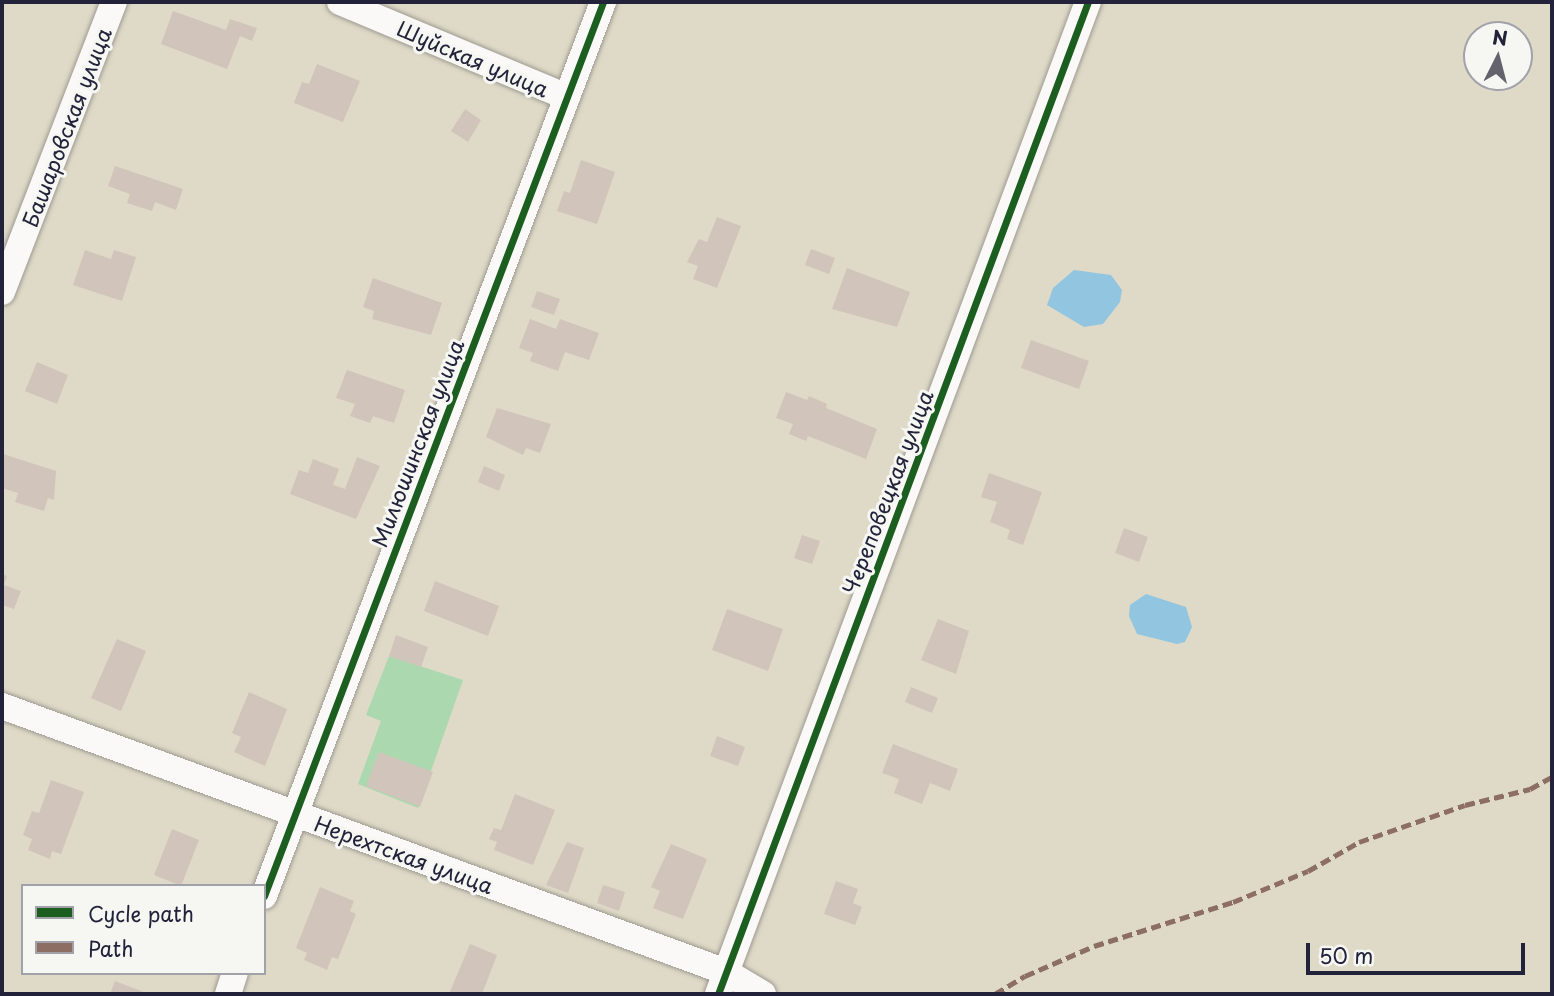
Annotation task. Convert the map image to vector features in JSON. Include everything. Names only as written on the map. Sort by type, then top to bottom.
[{"type":"street","name":"Башаровская улица","points":[[2,292],[114,2]]},
{"type":"street","name":"Шуйская улица","points":[[340,2],[567,97]]},
{"type":"street","name":"Милюшинская улица","points":[[266,891],[603,2]]},
{"type":"street","name":"Череповецкая улица","points":[[722,983],[1088,2]]},
{"type":"street","name":"Нерехтская улица","points":[[2,706],[295,815],[722,983],[763,994]]},
{"type":"street","points":[[228,994],[235,975]]},
{"type":"green space","points":[[389,656],[463,680],[418,808],[358,784],[381,721],[366,715]]},
{"type":"water","points":[[1074,270],[1111,275],[1122,290],[1120,302],[1103,324],[1084,327],[1047,305],[1053,288]]},
{"type":"water","points":[[1146,594],[1186,607],[1192,627],[1185,642],[1177,644],[1137,634],[1129,616],[1130,605]]},
{"type":"building","points":[[173,11],[226,30],[230,19],[257,28],[252,41],[240,36],[227,69],[161,44]]},
{"type":"building","points":[[317,64],[360,81],[343,122],[294,103],[302,82],[309,84]]},
{"type":"building","points":[[465,109],[481,120],[468,142],[451,131]]},
{"type":"building","points":[[581,160],[615,172],[597,224],[557,211],[564,191],[570,193]]},
{"type":"building","points":[[115,166],[183,189],[176,210],[155,202],[152,211],[127,203],[130,194],[108,186]]},
{"type":"building","points":[[717,217],[741,226],[717,288],[693,279],[698,266],[687,262],[699,239],[707,242]]},
{"type":"building","points":[[811,249],[835,258],[829,274],[805,265]]},
{"type":"building","points":[[85,250],[111,259],[114,250],[136,257],[122,301],[73,285]]},
{"type":"building","points":[[847,268],[910,292],[897,327],[832,309]]},
{"type":"building","points":[[373,278],[442,303],[431,335],[372,319],[374,311],[363,307]]},
{"type":"building","points":[[537,291],[560,299],[554,315],[531,307]]},
{"type":"building","points":[[530,319],[556,329],[560,319],[599,333],[589,360],[565,352],[558,371],[530,361],[533,353],[519,348]]},
{"type":"building","points":[[1031,340],[1089,361],[1079,389],[1021,368]]},
{"type":"building","points":[[37,362],[68,375],[57,404],[25,391]]},
{"type":"building","points":[[347,370],[405,390],[394,423],[373,416],[370,423],[350,416],[355,404],[336,398]]},
{"type":"building","points":[[786,392],[807,400],[809,396],[827,404],[826,408],[877,429],[866,459],[808,436],[806,441],[789,434],[793,424],[776,418]]},
{"type":"building","points":[[497,408],[551,424],[540,453],[526,448],[523,455],[486,437]]},
{"type":"building","points":[[3,454],[56,471],[54,500],[48,498],[44,511],[15,502],[18,493],[2,488]]},
{"type":"building","points":[[357,457],[380,466],[356,519],[290,494],[299,470],[308,473],[313,459],[339,469],[333,485],[345,489]]},
{"type":"building","points":[[484,466],[505,475],[499,491],[478,482]]},
{"type":"building","points":[[989,473],[1042,492],[1023,545],[1007,539],[1010,530],[990,522],[997,502],[981,497]]},
{"type":"building","points":[[1124,528],[1148,537],[1139,562],[1115,553]]},
{"type":"building","points":[[802,535],[820,541],[812,564],[794,558]]},
{"type":"building","points":[[2,574],[7,576],[4,585],[21,591],[14,609],[2,605]]},
{"type":"building","points":[[435,581],[499,606],[488,636],[424,611]]},
{"type":"building","points":[[727,609],[783,629],[768,671],[712,650]]},
{"type":"building","points":[[938,619],[969,631],[956,674],[921,660]]},
{"type":"building","points":[[396,635],[428,647],[421,667],[389,656]]},
{"type":"building","points":[[117,639],[146,651],[121,711],[91,698]]},
{"type":"building","points":[[911,687],[938,698],[932,713],[905,702]]},
{"type":"building","points":[[249,692],[287,709],[265,766],[234,752],[241,737],[232,733]]},
{"type":"building","points":[[717,736],[745,747],[738,766],[710,756]]},
{"type":"building","points":[[893,744],[958,769],[950,791],[930,783],[922,804],[894,793],[899,779],[882,773]]},
{"type":"building","points":[[379,752],[433,772],[420,807],[366,786]]},
{"type":"building","points":[[51,780],[84,792],[61,854],[52,851],[50,859],[28,850],[32,839],[23,835],[32,811],[39,813]]},
{"type":"building","points":[[515,794],[555,810],[533,865],[494,850],[497,842],[489,839],[494,828],[501,830]]},
{"type":"building","points":[[172,829],[199,840],[182,884],[154,875]]},
{"type":"building","points":[[567,842],[584,848],[568,893],[546,885]]},
{"type":"building","points":[[671,844],[707,859],[683,919],[653,908],[660,891],[651,887]]},
{"type":"building","points":[[836,881],[858,889],[853,903],[862,907],[855,925],[824,914]]},
{"type":"building","points":[[603,885],[625,892],[619,911],[597,903]]},
{"type":"building","points":[[320,887],[354,901],[350,911],[356,914],[338,959],[332,957],[327,970],[304,960],[307,953],[296,948]]},
{"type":"building","points":[[470,944],[497,955],[482,994],[449,994]]},
{"type":"building","points":[[115,981],[149,994],[110,994]]},
{"type":"marked path","points":[[995,994],[1025,976],[1094,946],[1233,902],[1308,871],[1359,842],[1465,805],[1530,789],[1552,777]]},
{"type":"cycle path","points":[[266,891],[603,2]]},
{"type":"cycle path","points":[[718,994],[1088,2]]}]
